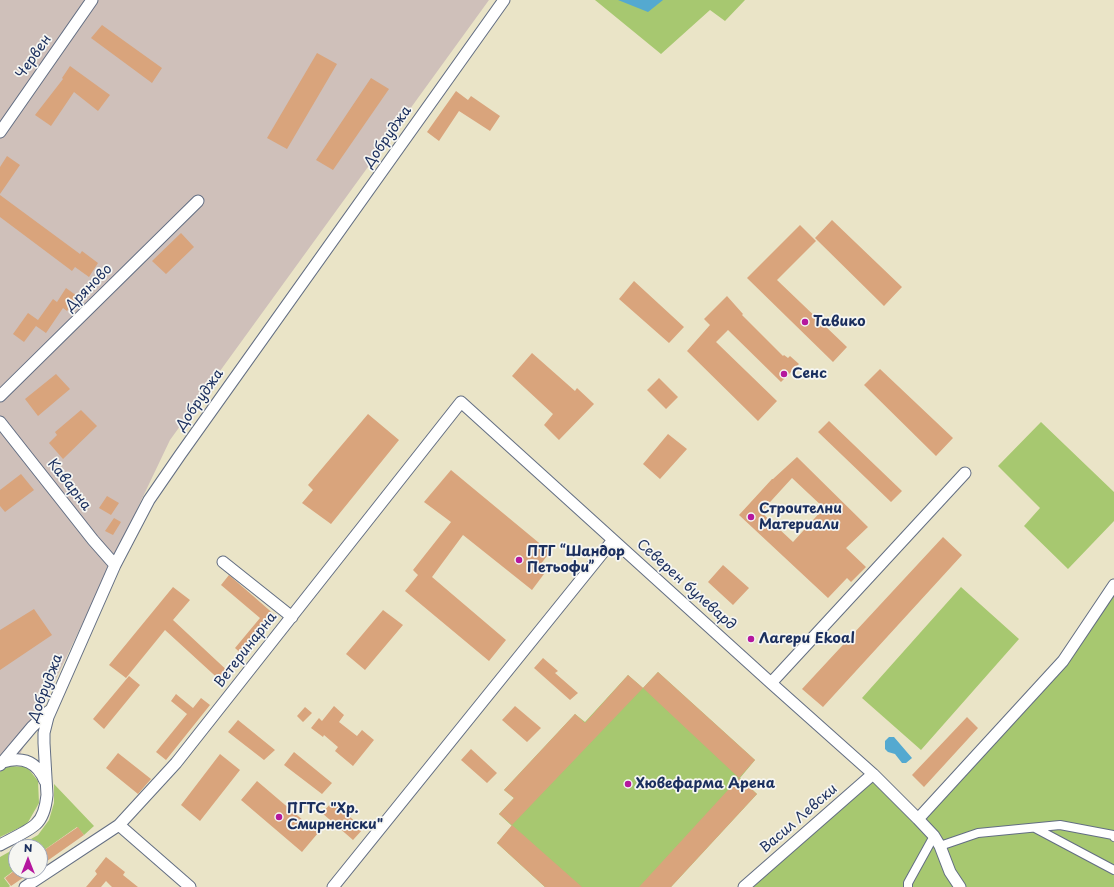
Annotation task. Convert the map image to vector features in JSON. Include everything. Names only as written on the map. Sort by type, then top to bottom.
[{"type":"street","name":"Червен","points":[[0,132],[92,0]]},
{"type":"street","name":"Добруджа","points":[[0,845],[36,824],[44,811],[46,803],[46,784],[44,733],[48,717],[115,565],[149,500],[180,454],[504,0]]},
{"type":"street","name":"Дряново","points":[[0,396],[198,201]]},
{"type":"street","name":"Северен булевард","points":[[461,402],[873,774],[934,836],[940,846],[950,872],[960,887]]},
{"type":"street","name":"Ветеринарна","points":[[25,887],[119,825],[176,763],[461,402]]},
{"type":"street","name":"Каварна","points":[[0,422],[93,540],[115,565]]},
{"type":"street","points":[[771,683],[965,473]]},
{"type":"street","points":[[333,887],[613,540]]},
{"type":"street","points":[[223,562],[292,616]]},
{"type":"street","points":[[918,819],[1063,661],[1114,585]]},
{"type":"street","points":[[2,763],[32,727],[51,709]]},
{"type":"street","points":[[2,763],[16,759],[28,762],[38,769],[46,784]]},
{"type":"street","name":"Васил Левски","points":[[744,887],[873,774]]},
{"type":"street","points":[[119,825],[190,887]]},
{"type":"street","points":[[940,846],[978,833],[1060,825],[1114,836]]},
{"type":"street","points":[[1034,827],[1114,870]]},
{"type":"street","points":[[906,886],[934,836]]},
{"type":"shaded area","points":[[0,0],[489,0],[170,440],[3,790],[0,793]]},
{"type":"green space","points":[[595,0],[745,0],[725,21],[710,10],[661,54]]},
{"type":"green space","points":[[1041,422],[1114,492],[1114,521],[1068,569],[1024,526],[1040,508],[998,466]]},
{"type":"green space","points":[[961,587],[1019,639],[921,750],[862,698]]},
{"type":"green space","points":[[1114,594],[1114,887],[746,887],[869,776],[919,824]]},
{"type":"green space","name":"Хювефарма Арена","points":[[658,672],[755,760],[740,778],[757,794],[671,887],[545,887],[497,843],[512,826],[499,814],[514,798],[504,790],[575,714],[585,722],[628,675],[643,688]]},
{"type":"green space","points":[[8,766],[27,767],[38,781],[39,803],[27,824],[0,837],[0,772]]},
{"type":"green space","points":[[54,784],[94,826],[84,835],[77,827],[48,847],[48,839],[31,839],[38,835],[49,820],[54,803]]},
{"type":"green space","points":[[8,852],[8,875],[4,878],[10,886],[9,887],[0,887],[0,857]]},
{"type":"water","points":[[618,0],[663,0],[648,12]]},
{"type":"water","points":[[889,737],[894,737],[912,758],[906,763],[902,763],[895,754],[888,752],[885,749],[885,741]]},
{"type":"building","points":[[102,25],[162,68],[152,83],[91,38]]},
{"type":"building","points":[[317,53],[337,64],[287,149],[267,138]]},
{"type":"building","points":[[70,66],[110,95],[98,111],[74,92],[51,126],[35,115],[63,79],[62,78]]},
{"type":"building","points":[[371,78],[389,89],[333,170],[316,160]]},
{"type":"building","points":[[456,91],[468,100],[471,96],[500,116],[490,131],[459,111],[439,141],[427,132]]},
{"type":"building","points":[[7,156],[20,165],[0,194],[0,167]]},
{"type":"building","points":[[0,195],[80,254],[82,251],[98,263],[89,277],[75,267],[72,271],[0,217]]},
{"type":"building","points":[[832,220],[902,287],[884,306],[815,238]]},
{"type":"building","points":[[800,225],[816,241],[777,280],[847,347],[833,362],[747,278]]},
{"type":"building","points":[[181,233],[194,247],[166,274],[152,261]]},
{"type":"building","points":[[634,281],[684,327],[669,343],[619,299]]},
{"type":"building","points":[[66,288],[77,296],[67,311],[63,308],[46,333],[36,326],[24,342],[13,334],[28,313],[38,320],[53,299],[57,302]]},
{"type":"building","points":[[727,296],[743,314],[742,315],[783,356],[784,355],[788,358],[790,356],[799,364],[781,382],[728,330],[716,342],[777,401],[758,421],[687,351],[710,325],[704,319]]},
{"type":"building","points":[[532,353],[575,391],[577,388],[594,404],[559,440],[544,425],[553,414],[512,376]]},
{"type":"building","points":[[880,369],[953,438],[936,456],[864,385]]},
{"type":"building","points":[[56,374],[70,389],[38,416],[25,399]]},
{"type":"building","points":[[659,378],[678,397],[666,409],[647,390]]},
{"type":"building","points":[[81,410],[97,426],[63,459],[49,443],[57,435],[55,432]]},
{"type":"building","points":[[368,414],[399,440],[331,524],[302,503],[313,490],[308,485]]},
{"type":"building","points":[[829,421],[902,491],[891,502],[818,432]]},
{"type":"building","points":[[668,434],[687,449],[660,479],[643,464]]},
{"type":"building","points":[[797,457],[868,527],[846,548],[866,567],[851,582],[847,578],[828,598],[739,515],[773,479]],"holes":[[[792,478],[824,508],[793,542],[761,512]]]},
{"type":"building","name":"ПТГ “Шандор Петьофи”","points":[[451,470],[550,552],[537,569],[544,574],[532,590],[463,535],[432,577],[506,640],[489,661],[405,591],[418,575],[413,570],[451,522],[424,502]]},
{"type":"building","points":[[21,474],[34,490],[5,512],[0,506],[0,490]]},
{"type":"building","points":[[107,496],[119,503],[111,515],[99,508]]},
{"type":"building","points":[[114,518],[121,522],[113,535],[105,531]]},
{"type":"building","points":[[943,537],[962,555],[823,707],[802,689]]},
{"type":"building","points":[[723,565],[749,588],[733,605],[708,582]]},
{"type":"building","points":[[229,575],[276,616],[244,656],[235,648],[260,618],[221,585]]},
{"type":"building","points":[[173,587],[190,600],[173,620],[232,675],[224,684],[165,630],[126,678],[109,665]]},
{"type":"building","points":[[34,609],[52,635],[0,670],[0,630]]},
{"type":"building","points":[[383,610],[403,625],[365,670],[346,654]]},
{"type":"building","points":[[543,658],[558,671],[555,673],[578,693],[570,700],[534,668]]},
{"type":"building","points":[[658,672],[755,760],[739,778],[643,688]]},
{"type":"building","points":[[628,675],[643,688],[512,825],[499,814],[514,798],[504,790],[575,714],[585,723]]},
{"type":"building","points":[[129,676],[140,685],[104,729],[93,719]]},
{"type":"building","points":[[176,694],[193,708],[201,698],[210,705],[166,760],[156,752],[187,714],[171,701]]},
{"type":"building","points":[[334,706],[344,715],[339,722],[357,736],[362,730],[374,740],[353,766],[335,751],[338,747],[324,735],[323,737],[311,728],[319,718],[322,721]]},
{"type":"building","points":[[515,706],[541,728],[527,742],[502,720]]},
{"type":"building","points":[[305,707],[312,713],[303,722],[297,716]]},
{"type":"building","points":[[967,717],[978,728],[924,787],[912,775]]},
{"type":"building","points":[[238,720],[275,750],[264,760],[228,732]]},
{"type":"building","points":[[471,749],[497,773],[487,783],[461,760]]},
{"type":"building","points":[[294,752],[332,783],[322,794],[284,765]]},
{"type":"building","points":[[118,753],[151,779],[138,794],[106,768]]},
{"type":"building","points":[[220,754],[240,770],[200,821],[181,805]]},
{"type":"building","points":[[739,778],[757,794],[671,887],[639,887]]},
{"type":"building","name":"ПГТС \"Хр. Смирненски\"","points":[[257,781],[318,833],[302,852],[241,800]]},
{"type":"building","points":[[333,801],[363,829],[353,840],[322,813]]},
{"type":"building","points":[[512,825],[582,887],[545,887],[497,843]]},
{"type":"building","points":[[78,827],[84,835],[48,860],[48,848]]},
{"type":"building","points":[[106,857],[125,872],[123,875],[138,887],[112,887],[106,881],[101,887],[86,887],[97,874],[95,871]]},
{"type":"building","points":[[8,876],[8,879],[21,879],[11,886],[5,878]]},
{"type":"place","name":"Тавико","points":[[805,322]]},
{"type":"place","name":"Сенс","points":[[784,374]]},
{"type":"place","name":"Строителни Материали","points":[[751,517]]},
{"type":"place","name":"ПТГ “Шандор Петьофи”","points":[[519,560]]},
{"type":"place","name":"Лагери Ekoal","points":[[751,639]]},
{"type":"place","name":"Хювефарма Арена","points":[[628,784]]},
{"type":"place","name":"ПГТС \"Хр. Смирненски\"","points":[[279,817]]}]
